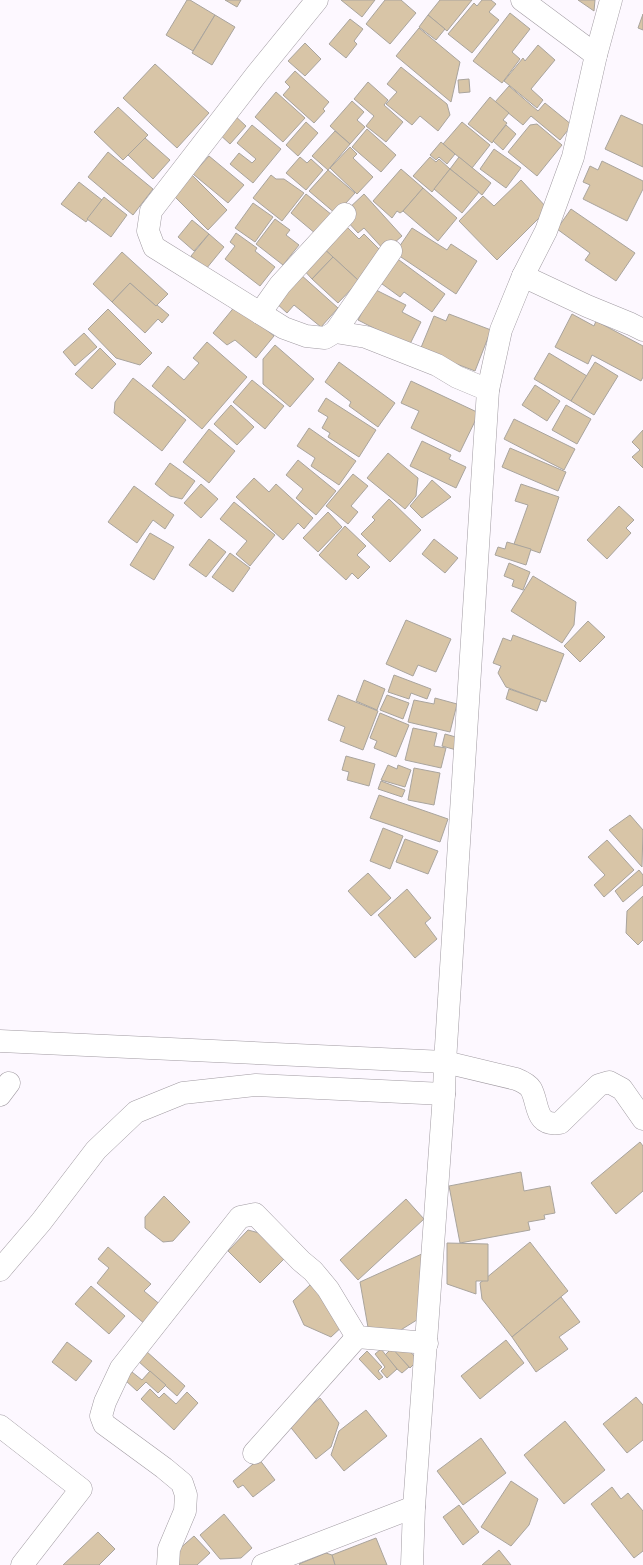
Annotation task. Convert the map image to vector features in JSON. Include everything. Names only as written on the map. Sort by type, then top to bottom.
[{"type":"street","points":[[317,0],[256,75],[151,211],[148,231],[154,247],[284,328],[306,336],[325,338],[335,332],[391,251]]},
{"type":"street","points":[[522,0],[596,55]]},
{"type":"street","points":[[412,1565],[414,1507],[444,1094],[488,390],[501,330],[523,276],[546,231],[573,157],[596,55],[611,0]]},
{"type":"street","points":[[260,313],[280,285],[345,214]]},
{"type":"street","points":[[523,276],[643,330]]},
{"type":"street","points":[[335,332],[366,337],[437,365],[457,377],[488,390]]},
{"type":"street","points":[[0,1041],[445,1062],[516,1079],[524,1083],[531,1089],[537,1111],[542,1118],[554,1124],[560,1123],[600,1085],[609,1082],[622,1089],[643,1119]]},
{"type":"street","points":[[0,1270],[41,1222],[96,1150],[136,1112],[183,1093],[256,1085],[444,1094]]},
{"type":"street","points":[[168,1565],[169,1549],[185,1510],[186,1494],[182,1483],[104,1424],[101,1416],[105,1402],[121,1368],[240,1217],[256,1214],[301,1261],[313,1271],[328,1289],[356,1337]]},
{"type":"street","points":[[356,1337],[427,1343]]},
{"type":"street","points":[[254,1453],[356,1337]]},
{"type":"street","points":[[0,1426],[81,1489],[22,1565]]},
{"type":"street","points":[[263,1565],[414,1507]]},
{"type":"building","points":[[187,0],[190,0],[215,15],[193,51],[166,35]]},
{"type":"building","points":[[225,0],[241,0],[237,7]]},
{"type":"building","points":[[341,0],[375,0],[362,17]]},
{"type":"building","points":[[385,0],[401,0],[416,13],[390,44],[366,24]]},
{"type":"building","points":[[440,0],[472,0],[447,31],[428,15]]},
{"type":"building","points":[[482,0],[491,0],[496,4],[489,12],[499,20],[472,53],[448,34],[474,3],[477,6]]},
{"type":"building","points":[[578,0],[595,0],[594,11]]},
{"type":"building","points":[[510,13],[530,29],[512,52],[520,59],[502,83],[473,61]]},
{"type":"building","points":[[643,14],[643,30],[638,28]]},
{"type":"building","points":[[215,15],[235,27],[212,65],[192,53]]},
{"type":"building","points":[[428,15],[445,29],[436,40],[419,27]]},
{"type":"building","points":[[350,19],[363,29],[354,41],[357,44],[346,58],[329,44]]},
{"type":"building","points":[[419,28],[460,62],[451,102],[396,56]]},
{"type":"building","points":[[305,43],[321,59],[305,76],[288,61]]},
{"type":"building","points":[[538,45],[555,60],[531,89],[543,100],[537,108],[504,81],[523,58],[525,61]]},
{"type":"building","points":[[155,64],[209,113],[177,148],[123,98]]},
{"type":"building","points":[[401,67],[447,104],[450,115],[438,131],[420,116],[412,125],[386,104],[397,92],[387,84]]},
{"type":"building","points":[[295,71],[329,102],[323,109],[325,111],[314,123],[283,95],[290,87],[285,82]]},
{"type":"building","points":[[469,79],[470,92],[459,93],[458,80]]},
{"type":"building","points":[[368,82],[388,100],[384,105],[403,122],[386,142],[366,126],[374,116],[354,99]]},
{"type":"building","points":[[509,86],[538,111],[545,103],[572,125],[560,140],[531,116],[523,125],[495,102]]},
{"type":"building","points":[[276,92],[305,118],[283,142],[255,117]]},
{"type":"building","points":[[490,97],[509,113],[503,120],[507,123],[492,143],[468,124]]},
{"type":"building","points":[[352,101],[364,112],[357,120],[365,127],[350,144],[330,126]]},
{"type":"building","points":[[118,107],[148,135],[123,160],[94,132]]},
{"type":"building","points":[[233,114],[246,126],[230,144],[217,132]]},
{"type":"building","points":[[621,115],[643,125],[643,167],[605,149]]},
{"type":"building","points":[[306,122],[318,133],[298,156],[286,145]]},
{"type":"building","points":[[462,122],[490,145],[472,168],[443,144]]},
{"type":"building","points":[[537,124],[562,145],[537,176],[508,152],[530,125]]},
{"type":"building","points":[[252,125],[281,149],[253,183],[230,164],[239,153],[252,163],[256,159],[237,143]]},
{"type":"building","points":[[506,125],[516,134],[503,150],[493,141]]},
{"type":"building","points":[[367,129],[396,155],[381,172],[352,147]]},
{"type":"building","points":[[335,131],[350,144],[328,170],[312,156]]},
{"type":"building","points":[[145,138],[170,160],[153,179],[128,155]]},
{"type":"building","points":[[441,142],[455,154],[447,164],[439,157],[436,160],[430,155]]},
{"type":"building","points":[[350,147],[357,154],[353,158],[373,177],[357,194],[330,168]]},
{"type":"building","points":[[494,149],[521,168],[506,188],[480,169]]},
{"type":"building","points":[[108,152],[153,189],[133,215],[88,177]]},
{"type":"building","points":[[209,156],[244,185],[228,203],[193,174]]},
{"type":"building","points":[[300,157],[307,163],[311,159],[323,170],[306,190],[286,173]]},
{"type":"building","points":[[430,157],[436,162],[439,159],[450,169],[432,192],[413,176]]},
{"type":"building","points":[[459,157],[491,183],[482,195],[450,169]]},
{"type":"building","points":[[602,161],[643,181],[643,189],[627,221],[583,199],[590,185],[583,182],[590,166],[598,170]]},
{"type":"building","points":[[401,169],[423,188],[403,211],[400,213],[397,211],[392,218],[373,201]]},
{"type":"building","points":[[450,169],[479,192],[462,213],[434,189]]},
{"type":"building","points":[[328,170],[355,193],[336,214],[309,191]]},
{"type":"building","points":[[191,174],[227,210],[208,230],[172,194]]},
{"type":"building","points":[[271,175],[276,179],[284,179],[304,193],[282,221],[253,198]]},
{"type":"building","points":[[521,180],[548,209],[497,260],[459,221],[483,196],[494,206]]},
{"type":"building","points":[[79,182],[102,200],[86,222],[61,204]]},
{"type":"building","points":[[423,188],[457,218],[438,241],[403,211]]},
{"type":"building","points":[[306,194],[332,215],[316,234],[291,213]]},
{"type":"building","points":[[364,194],[402,236],[385,251],[364,228],[358,233],[346,220],[346,211]]},
{"type":"building","points":[[104,197],[127,215],[111,237],[87,219]]},
{"type":"building","points":[[253,203],[273,217],[255,242],[235,228]]},
{"type":"building","points":[[571,209],[635,253],[616,281],[585,260],[590,253],[557,229]]},
{"type":"building","points":[[275,219],[290,230],[286,235],[299,245],[283,265],[256,244]]},
{"type":"building","points":[[192,220],[209,234],[194,251],[178,237]]},
{"type":"building","points":[[343,223],[359,239],[364,234],[384,254],[359,281],[321,246]]},
{"type":"building","points":[[412,228],[447,250],[451,244],[477,261],[456,294],[395,253]]},
{"type":"building","points":[[236,233],[257,248],[255,251],[275,267],[260,286],[225,259],[235,246],[230,242]]},
{"type":"building","points":[[209,234],[224,247],[206,269],[191,256]]},
{"type":"building","points":[[321,246],[333,257],[312,279],[301,267]]},
{"type":"building","points":[[122,252],[168,294],[156,306],[130,283],[112,302],[93,284]]},
{"type":"building","points":[[333,257],[359,281],[338,303],[312,279]]},
{"type":"building","points":[[395,257],[445,294],[432,312],[404,292],[400,297],[378,281]]},
{"type":"building","points":[[300,274],[338,308],[321,327],[294,305],[287,313],[275,302]]},
{"type":"building","points":[[130,283],[156,306],[157,305],[169,315],[162,323],[158,319],[145,333],[112,302]]},
{"type":"building","points":[[374,289],[406,305],[402,312],[421,322],[409,346],[358,320]]},
{"type":"building","points":[[236,305],[274,336],[256,358],[235,340],[227,345],[213,333]]},
{"type":"building","points":[[108,309],[152,353],[140,365],[116,358],[88,329]]},
{"type":"building","points":[[449,314],[491,330],[475,371],[420,350],[434,316],[446,321]]},
{"type":"building","points":[[572,314],[594,326],[596,321],[643,346],[643,377],[641,381],[592,355],[588,364],[555,347]]},
{"type":"building","points":[[84,333],[97,347],[75,366],[63,352]]},
{"type":"building","points":[[207,342],[247,377],[202,429],[152,386],[168,366],[184,380],[199,363],[193,358]]},
{"type":"building","points":[[275,345],[314,379],[290,407],[263,384],[263,359]]},
{"type":"building","points":[[100,348],[116,364],[92,389],[75,374]]},
{"type":"building","points":[[549,353],[587,376],[571,401],[534,379]]},
{"type":"building","points":[[339,362],[395,403],[378,427],[349,406],[351,402],[325,382]]},
{"type":"building","points":[[595,362],[618,376],[594,415],[571,401]]},
{"type":"building","points":[[133,378],[186,420],[162,451],[114,413],[115,402]]},
{"type":"building","points":[[252,380],[284,406],[265,429],[233,402]]},
{"type":"building","points":[[411,381],[479,413],[460,452],[411,428],[419,411],[401,403]]},
{"type":"building","points":[[535,385],[560,401],[547,421],[522,405]]},
{"type":"building","points":[[326,398],[376,430],[359,457],[328,437],[330,433],[322,428],[328,417],[318,411]]},
{"type":"building","points":[[231,405],[254,427],[237,445],[214,424]]},
{"type":"building","points":[[566,405],[591,419],[577,444],[552,430]]},
{"type":"building","points":[[514,419],[575,449],[564,470],[504,439]]},
{"type":"building","points":[[309,428],[356,461],[339,485],[311,466],[315,458],[297,446]]},
{"type":"building","points":[[209,429],[235,451],[209,483],[183,462]]},
{"type":"building","points":[[643,430],[643,468],[632,457],[640,450],[632,442]]},
{"type":"building","points":[[422,441],[451,455],[449,459],[466,467],[456,488],[410,466]]},
{"type":"building","points":[[510,448],[566,472],[558,491],[502,467]]},
{"type":"building","points":[[388,453],[418,478],[416,496],[405,509],[367,478]]},
{"type":"building","points":[[298,460],[336,491],[316,515],[296,498],[303,489],[286,475]]},
{"type":"building","points":[[170,463],[195,481],[182,499],[170,496],[155,484]]},
{"type":"building","points":[[353,474],[368,486],[351,506],[358,512],[348,524],[326,506]]},
{"type":"building","points":[[254,478],[269,492],[276,484],[313,518],[304,529],[298,523],[283,540],[236,497]]},
{"type":"building","points":[[432,480],[451,497],[422,518],[410,506]]},
{"type":"building","points":[[201,484],[218,499],[201,518],[184,503]]},
{"type":"building","points":[[521,484],[559,497],[540,553],[514,544],[528,505],[515,501]]},
{"type":"building","points":[[134,486],[174,515],[165,529],[153,520],[137,543],[108,522]]},
{"type":"building","points":[[389,499],[421,530],[390,562],[361,534],[375,520],[372,517]]},
{"type":"building","points":[[234,502],[275,535],[250,566],[236,554],[247,541],[220,519]]},
{"type":"building","points":[[619,506],[634,520],[626,528],[631,533],[607,559],[587,540]]},
{"type":"building","points":[[328,512],[342,527],[318,552],[303,538]]},
{"type":"building","points":[[345,526],[366,546],[357,555],[370,567],[358,579],[352,573],[346,580],[319,555]]},
{"type":"building","points":[[150,533],[174,547],[154,580],[130,565]]},
{"type":"building","points":[[209,539],[226,552],[206,577],[189,565]]},
{"type":"building","points":[[434,539],[458,558],[445,573],[422,554]]},
{"type":"building","points":[[507,542],[531,549],[526,565],[495,555],[498,547],[505,549]]},
{"type":"building","points":[[230,553],[250,568],[233,592],[212,577]]},
{"type":"building","points":[[509,563],[530,572],[523,590],[512,586],[514,580],[504,576]]},
{"type":"building","points":[[533,576],[576,602],[574,625],[562,643],[511,611]]},
{"type":"building","points":[[406,620],[451,639],[436,672],[418,665],[413,676],[386,664]]},
{"type":"building","points":[[588,621],[605,637],[580,662],[564,646]]},
{"type":"building","points":[[513,635],[564,654],[546,702],[506,687],[498,673],[501,666],[493,663],[503,638],[511,641]]},
{"type":"building","points":[[394,675],[431,689],[427,699],[411,693],[409,699],[388,692]]},
{"type":"building","points":[[364,680],[385,689],[377,710],[356,701]]},
{"type":"building","points":[[509,689],[541,700],[537,711],[506,699]]},
{"type":"building","points":[[338,695],[378,711],[363,750],[340,741],[345,727],[328,720]]},
{"type":"building","points":[[387,695],[409,703],[403,719],[380,710]]},
{"type":"building","points":[[435,698],[457,704],[450,732],[408,722],[414,700],[434,704]]},
{"type":"building","points":[[380,713],[409,725],[396,757],[374,748],[377,741],[370,738]]},
{"type":"building","points":[[413,728],[437,733],[434,746],[446,748],[441,768],[405,760]]},
{"type":"building","points":[[445,734],[463,739],[460,751],[442,746]]},
{"type":"building","points":[[346,756],[375,764],[369,786],[347,780],[349,772],[342,770]]},
{"type":"building","points":[[388,765],[397,769],[398,765],[411,770],[405,787],[381,780]]},
{"type":"building","points":[[414,768],[440,773],[434,805],[408,800]]},
{"type":"building","points":[[381,781],[405,790],[402,797],[378,789]]},
{"type":"building","points":[[379,795],[448,819],[440,842],[370,818]]},
{"type":"building","points":[[630,815],[643,830],[642,867],[609,830]]},
{"type":"building","points":[[383,828],[403,836],[390,869],[370,861]]},
{"type":"building","points":[[405,839],[438,851],[428,874],[396,862]]},
{"type":"building","points":[[607,840],[634,870],[604,897],[594,885],[605,875],[588,857]]},
{"type":"building","points":[[639,870],[643,875],[643,885],[623,902],[615,891]]},
{"type":"building","points":[[368,873],[391,898],[371,916],[348,891]]},
{"type":"building","points":[[407,889],[431,918],[425,923],[437,939],[415,958],[378,915]]},
{"type":"building","points":[[643,896],[643,940],[638,945],[626,933],[627,911]]},
{"type":"building","points":[[640,1142],[643,1146],[643,1191],[616,1214],[591,1183]]},
{"type":"building","points":[[521,1172],[524,1191],[550,1186],[555,1213],[544,1215],[545,1219],[528,1222],[530,1230],[460,1243],[449,1186]]},
{"type":"building","points":[[164,1196],[190,1222],[173,1241],[163,1242],[145,1228],[145,1217]]},
{"type":"building","points":[[406,1199],[424,1219],[358,1280],[340,1260]]},
{"type":"building","points":[[248,1230],[263,1234],[286,1257],[260,1283],[228,1251]]},
{"type":"building","points":[[530,1242],[568,1291],[512,1337],[482,1299],[480,1283]]},
{"type":"building","points":[[447,1243],[488,1244],[488,1281],[476,1281],[476,1294],[447,1284]]},
{"type":"building","points":[[108,1247],[151,1284],[144,1291],[162,1306],[146,1325],[97,1283],[109,1268],[98,1259]]},
{"type":"building","points":[[424,1253],[420,1318],[391,1336],[369,1333],[360,1282]]},
{"type":"building","points":[[310,1285],[347,1322],[331,1337],[304,1325],[293,1301]]},
{"type":"building","points":[[91,1286],[125,1316],[109,1334],[75,1304]]},
{"type":"building","points":[[561,1297],[580,1322],[559,1337],[568,1349],[536,1372],[512,1337]]},
{"type":"building","points":[[506,1340],[524,1363],[480,1399],[461,1376]]},
{"type":"building","points":[[67,1342],[92,1361],[76,1381],[52,1362]]},
{"type":"building","points":[[403,1344],[418,1360],[410,1368],[395,1352]]},
{"type":"building","points":[[392,1348],[409,1367],[402,1373],[385,1355]]},
{"type":"building","points":[[381,1349],[397,1369],[387,1378],[381,1371],[385,1367],[375,1354]]},
{"type":"building","points":[[146,1351],[185,1386],[177,1396],[138,1361]]},
{"type":"building","points":[[367,1351],[382,1367],[378,1371],[383,1377],[379,1380],[359,1359]]},
{"type":"building","points":[[150,1371],[166,1385],[158,1393],[146,1382],[137,1391],[125,1380],[132,1372],[142,1380]]},
{"type":"building","points":[[150,1389],[159,1398],[164,1393],[176,1404],[187,1392],[198,1403],[174,1430],[141,1399]]},
{"type":"building","points":[[636,1397],[643,1405],[643,1440],[627,1453],[603,1424]]},
{"type":"building","points":[[320,1398],[339,1423],[331,1447],[316,1459],[288,1424]]},
{"type":"building","points":[[366,1410],[387,1436],[344,1471],[331,1455],[339,1431]]},
{"type":"building","points":[[565,1421],[605,1470],[564,1504],[524,1455]]},
{"type":"building","points":[[481,1438],[506,1473],[463,1505],[437,1471]]},
{"type":"building","points":[[259,1459],[275,1480],[253,1497],[243,1485],[238,1488],[233,1481]]},
{"type":"building","points":[[511,1481],[538,1499],[529,1525],[511,1546],[481,1527]]},
{"type":"building","points":[[612,1487],[621,1499],[628,1493],[643,1511],[643,1551],[634,1558],[591,1504]]},
{"type":"building","points":[[459,1505],[479,1532],[463,1545],[443,1517]]},
{"type":"building","points":[[224,1514],[252,1548],[241,1558],[220,1559],[200,1535]]},
{"type":"building","points":[[98,1532],[115,1549],[99,1565],[63,1565]]},
{"type":"building","points":[[194,1536],[210,1553],[197,1565],[175,1565],[169,1558]]},
{"type":"building","points":[[376,1538],[387,1565],[335,1565],[332,1555]]},
{"type":"building","points":[[499,1550],[511,1565],[482,1565]]},
{"type":"building","points":[[326,1553],[332,1555],[335,1565],[299,1564]]}]
